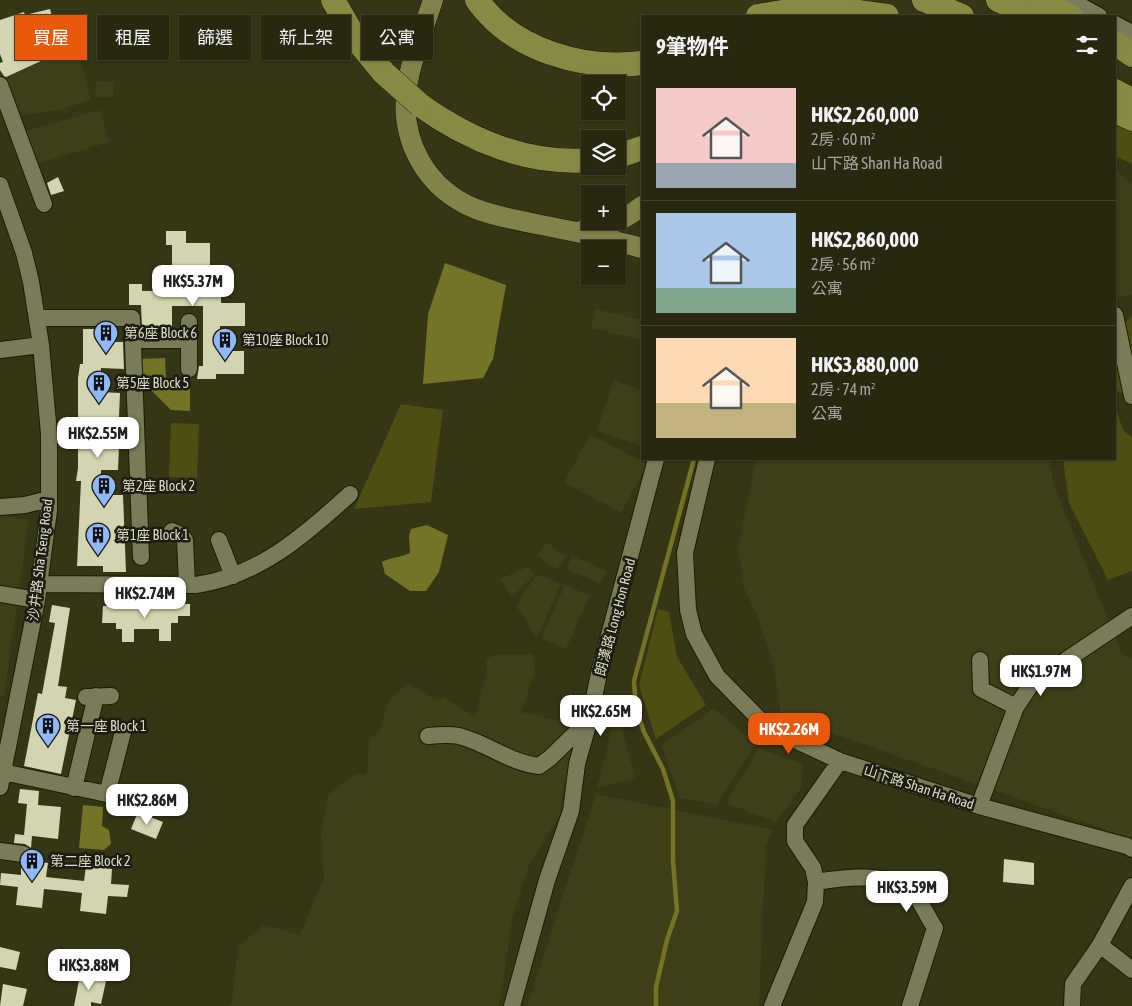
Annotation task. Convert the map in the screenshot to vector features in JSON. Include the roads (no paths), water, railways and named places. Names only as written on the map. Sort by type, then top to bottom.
[{"type":"highway","points":[[333,0],[355,38],[384,73],[420,105],[466,134],[500,147],[540,158],[581,160]]},
{"type":"highway","points":[[478,0],[492,18],[508,30],[530,44],[558,55],[586,63],[605,65],[641,63]]},
{"type":"highway","points":[[924,0],[960,15]]},
{"type":"highway","points":[[998,0],[1032,15]]},
{"type":"highway","points":[[1040,0],[1068,15]]},
{"type":"highway","points":[[763,15],[802,9],[832,9],[879,15]]},
{"type":"highway","points":[[1116,44],[1132,55]]},
{"type":"highway","points":[[1116,59],[1132,67]]},
{"type":"highway","points":[[1116,92],[1132,100]]},
{"type":"highway","points":[[1116,111],[1132,119]]},
{"type":"highway","points":[[626,153],[641,148]]},
{"type":"main road","points":[[433,0],[409,77],[406,96],[407,127],[413,148],[422,166],[441,188],[465,204],[487,213],[570,230],[641,248]]},
{"type":"main road","points":[[766,15],[771,0]]},
{"type":"main road","points":[[570,230],[588,230],[607,226],[629,216],[641,207]]},
{"type":"street","points":[[1070,0],[1097,15]]},
{"type":"street","points":[[1116,25],[1132,33]]},
{"type":"street","points":[[0,85],[44,204]]},
{"type":"street","name":"沙井路 Sha Tseng Road","points":[[0,185],[24,253],[37,318],[49,434],[49,499],[38,592],[2,780]]},
{"type":"street","points":[[37,318],[132,318],[141,557]]},
{"type":"street","points":[[1116,320],[1132,396]]},
{"type":"street","points":[[188,322],[189,369]]},
{"type":"street","points":[[133,340],[188,340]]},
{"type":"street","points":[[0,350],[41,345]]},
{"type":"street","name":"朗漢路 Long Hon Road","points":[[512,1006],[547,880],[571,811],[577,764],[590,718],[599,673],[656,460]]},
{"type":"street","name":"山下路 Shan Ha Road","points":[[707,460],[685,553],[688,610],[694,634],[717,676],[767,727],[840,761],[979,806],[1127,846],[1132,849]]},
{"type":"street","points":[[0,594],[191,585],[217,582],[246,571],[296,541],[350,494]]},
{"type":"street","points":[[0,507],[25,505],[49,499]]},
{"type":"street","points":[[172,531],[182,535],[186,540],[191,585]]},
{"type":"street","points":[[219,540],[233,576]]},
{"type":"street","points":[[979,806],[1016,707],[1032,683],[1132,616]]},
{"type":"street","points":[[980,660],[981,689],[1016,707]]},
{"type":"street","points":[[74,788],[98,696]]},
{"type":"street","points":[[0,717],[16,713]]},
{"type":"street","points":[[428,736],[457,735],[478,742],[524,764],[539,766],[550,758],[590,718]]},
{"type":"street","points":[[2,780],[74,788],[107,794],[123,732]]},
{"type":"street","points":[[772,1006],[816,902],[816,882],[813,868],[795,841],[795,825],[840,761]]},
{"type":"street","points":[[0,851],[23,854]]},
{"type":"street","points":[[816,882],[848,877],[882,879],[913,892],[934,928],[910,1006]]},
{"type":"street","points":[[1072,1006],[1073,984],[1100,945],[1132,886]]},
{"type":"street","points":[[1100,945],[1132,970]]},
{"type":"waterway","points":[[656,1006],[656,987],[667,940],[677,911],[673,861],[673,801],[663,769],[644,732],[636,708],[634,681],[694,460]]},
{"type":"place","name":"第6座 Block 6","points":[[106,354]]},
{"type":"place","name":"第10座 Block 10","points":[[225,361]]},
{"type":"place","name":"第5座 Block 5","points":[[99,404]]},
{"type":"place","name":"第2座 Block 2","points":[[104,507]]},
{"type":"place","name":"第1座 Block 1","points":[[98,556]]},
{"type":"place","name":"第一座 Block 1","points":[[48,747]]},
{"type":"place","name":"第二座 Block 2","points":[[32,882]]}]
